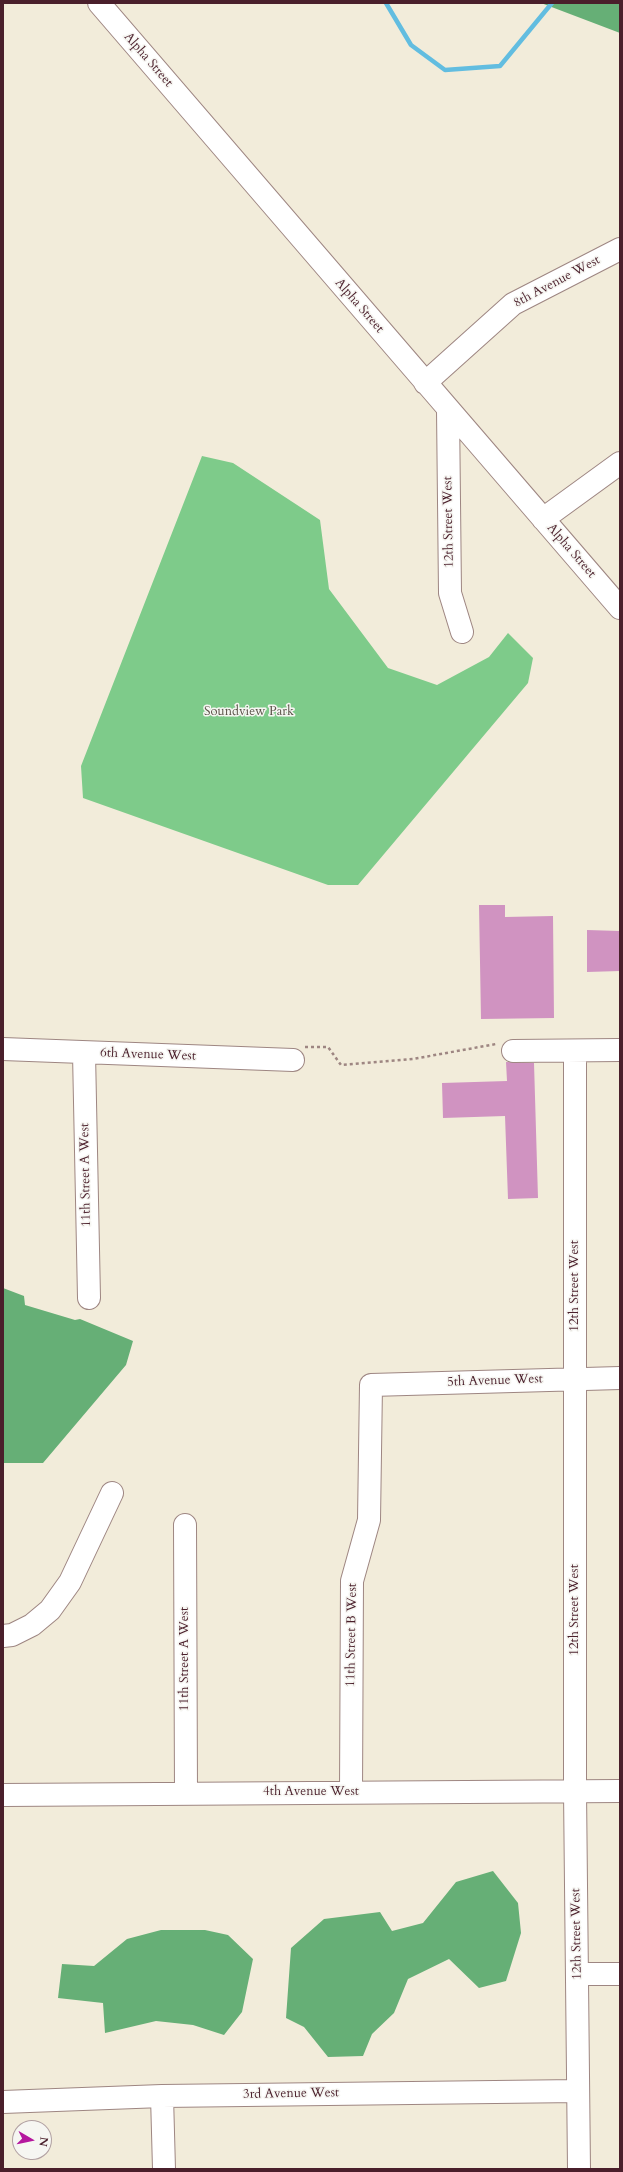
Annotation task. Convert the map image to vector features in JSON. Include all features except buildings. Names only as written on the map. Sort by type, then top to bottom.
[{"type":"street","name":"Alpha Street","points":[[99,3],[620,608]]},
{"type":"street","name":"8th Avenue West","points":[[425,383],[514,304],[620,249]]},
{"type":"street","name":"12th Street West","points":[[448,410],[450,592],[462,632]]},
{"type":"street","points":[[544,519],[620,462]]},
{"type":"street","name":"6th Avenue West","points":[[3,1049],[293,1060]]},
{"type":"street","points":[[513,1051],[620,1050]]},
{"type":"street","name":"12th Street West","points":[[575,1051],[575,1791],[579,2169]]},
{"type":"street","name":"11th Street A West","points":[[84,1053],[89,1298]]},
{"type":"street","name":"5th Avenue West","points":[[371,1385],[575,1378],[620,1378]]},
{"type":"street","name":"11th Street B West","points":[[351,1792],[352,1581],[369,1520],[371,1385]]},
{"type":"street","points":[[3,1636],[12,1635],[32,1625],[50,1610],[70,1582],[112,1492]]},
{"type":"street","name":"11th Street A West","points":[[185,1525],[186,1793]]},
{"type":"street","name":"4th Avenue West","points":[[3,1795],[620,1791]]},
{"type":"street","points":[[577,1974],[620,1974]]},
{"type":"street","name":"3rd Avenue West","points":[[3,2102],[162,2096],[578,2091]]},
{"type":"street","points":[[162,2096],[164,2169]]},
{"type":"path","points":[[293,1060],[294,1047],[328,1048],[341,1065],[413,1059],[502,1043],[513,1051]]},
{"type":"green space","points":[[541,3],[620,3],[620,33]]},
{"type":"green space","name":"Soundview Park","points":[[202,456],[233,463],[320,520],[329,589],[388,668],[437,685],[489,657],[508,633],[533,658],[528,683],[358,885],[328,885],[83,798],[81,766]]},
{"type":"green space","points":[[3,1288],[24,1296],[25,1305],[75,1320],[80,1319],[133,1341],[126,1365],[43,1463],[3,1463]]},
{"type":"green space","points":[[493,1871],[518,1903],[521,1933],[506,1981],[479,1988],[449,1959],[408,1979],[394,2013],[372,2034],[363,2056],[328,2057],[304,2027],[286,2018],[291,1948],[324,1919],[380,1912],[392,1931],[423,1923],[456,1882]]},
{"type":"green space","points":[[161,1930],[205,1930],[228,1935],[253,1959],[242,2012],[224,2035],[193,2025],[156,2021],[105,2033],[103,2003],[58,1998],[62,1964],[94,1966],[127,1939]]},
{"type":"waterway","points":[[386,3],[411,45],[445,70],[500,66],[552,3]]}]
